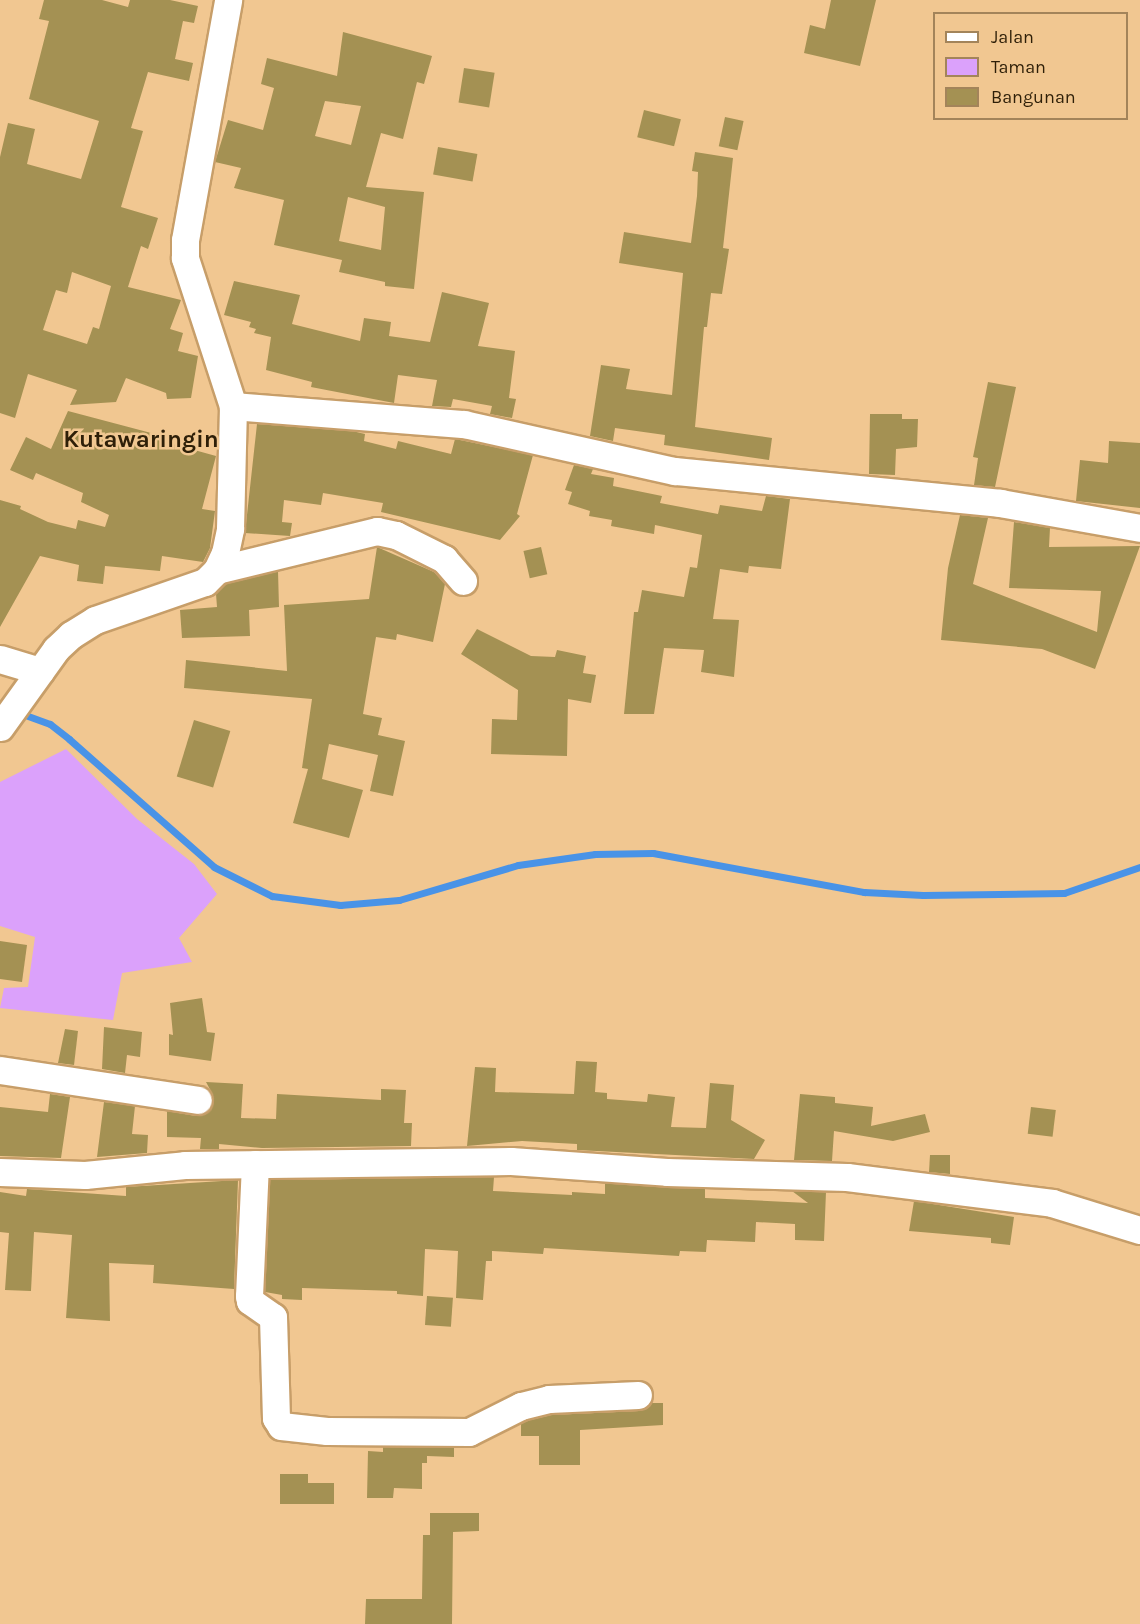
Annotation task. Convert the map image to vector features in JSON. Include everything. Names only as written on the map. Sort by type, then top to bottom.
[{"type":"street","points":[[1,727],[37,675],[70,635],[95,620],[187,591],[205,582],[217,570],[230,529],[233,406],[186,258],[185,240],[221,2]]},
{"type":"street","points":[[233,406],[290,408],[494,428],[675,471],[1000,503],[1140,528]]},
{"type":"street","points":[[217,570],[377,531],[396,535],[444,559],[463,581]]},
{"type":"street","points":[[0,658],[37,675]]},
{"type":"street","points":[[0,1070],[198,1100]]},
{"type":"street","points":[[0,1172],[85,1175],[185,1165],[511,1161],[667,1172],[875,1178],[931,1190],[1052,1203],[1140,1230]]},
{"type":"street","points":[[255,1164],[249,1296],[250,1301],[273,1317],[276,1418],[281,1426],[350,1432],[469,1432],[521,1406],[549,1399],[638,1395]]},
{"type":"green space","points":[[66,749],[137,819],[194,864],[217,894],[179,938],[192,962],[122,973],[113,1020],[0,1008],[4,988],[28,987],[35,937],[0,926],[0,782]]},
{"type":"building","points":[[44,0],[102,0],[128,7],[130,0],[170,0],[198,6],[194,23],[183,21],[175,59],[193,63],[189,81],[148,72],[131,128],[143,131],[121,207],[158,218],[148,249],[141,246],[128,287],[181,300],[170,329],[183,333],[178,351],[198,356],[191,398],[167,399],[166,393],[126,378],[116,402],[70,405],[77,390],[28,374],[15,418],[0,413],[0,157],[8,123],[35,129],[27,164],[81,179],[99,121],[29,99],[49,21],[39,19]],"holes":[[[72,272],[111,286],[99,329],[93,327],[87,344],[43,330],[56,290],[67,293]]]},
{"type":"building","points":[[831,0],[876,0],[860,66],[804,53],[810,25],[825,29]]},
{"type":"building","points":[[343,32],[432,56],[424,84],[417,82],[403,139],[381,133],[366,187],[424,192],[414,289],[385,286],[385,282],[339,272],[342,260],[274,245],[284,200],[234,188],[241,168],[215,162],[228,120],[263,130],[274,88],[261,84],[267,58],[337,76]],"holes":[[[325,101],[361,106],[351,145],[315,136]],[[348,197],[385,207],[381,250],[339,241]]]},
{"type":"building","points":[[464,68],[495,73],[489,107],[459,103]]},
{"type":"building","points":[[644,110],[681,119],[674,146],[637,137]]},
{"type":"building","points":[[725,117],[744,121],[737,150],[719,146]]},
{"type":"building","points":[[438,147],[477,154],[473,182],[433,175]]},
{"type":"building","points":[[695,152],[733,158],[723,248],[729,249],[722,294],[711,293],[707,327],[704,327],[695,427],[772,438],[769,460],[664,445],[665,435],[615,428],[613,441],[590,436],[601,365],[630,369],[626,389],[672,395],[683,273],[619,263],[624,232],[691,243],[697,196],[698,172],[692,171]]},
{"type":"building","points":[[234,281],[300,295],[292,324],[360,341],[364,318],[391,322],[389,336],[430,342],[442,292],[489,303],[478,346],[515,351],[509,398],[516,399],[512,418],[490,414],[492,406],[453,399],[451,407],[432,406],[437,380],[398,375],[394,403],[311,387],[312,382],[266,370],[271,337],[254,333],[256,329],[249,327],[251,322],[224,315]]},
{"type":"building","points":[[988,382],[1016,387],[995,487],[974,485],[978,458],[973,457]]},
{"type":"building","points":[[68,411],[170,438],[169,443],[216,456],[202,509],[215,511],[210,548],[203,562],[162,556],[160,571],[105,566],[103,584],[77,581],[79,565],[40,556],[0,627],[0,500],[21,506],[20,509],[48,522],[76,529],[78,520],[105,527],[109,515],[81,502],[83,493],[36,473],[33,480],[10,470],[26,437],[51,449]]},
{"type":"building","points":[[870,414],[902,414],[902,419],[918,419],[917,447],[896,449],[895,475],[869,474]]},
{"type":"building","points":[[257,424],[352,431],[365,434],[364,441],[396,449],[398,441],[451,454],[455,439],[533,455],[517,514],[520,516],[500,540],[381,512],[383,503],[323,493],[321,505],[284,500],[282,522],[292,523],[290,536],[245,533]]},
{"type":"building","points":[[1109,441],[1140,443],[1140,508],[1076,501],[1080,460],[1108,463]]},
{"type":"building","points":[[574,465],[593,469],[591,474],[614,478],[613,486],[662,496],[660,503],[718,514],[720,505],[762,511],[766,496],[790,499],[781,569],[749,566],[748,573],[720,569],[713,619],[739,620],[734,677],[701,672],[704,650],[664,648],[654,714],[624,714],[634,612],[638,612],[642,590],[684,597],[690,567],[697,568],[702,535],[655,525],[654,534],[611,526],[612,520],[589,516],[590,511],[568,504],[572,492],[565,490]]},
{"type":"building","points":[[960,515],[988,518],[973,584],[1097,632],[1101,591],[1009,588],[1014,522],[1050,528],[1049,547],[1140,546],[1095,669],[1042,649],[941,640],[948,568]]},
{"type":"building","points":[[377,547],[434,572],[445,584],[433,642],[397,634],[396,640],[376,637],[363,714],[382,718],[378,735],[405,741],[393,796],[370,791],[378,755],[329,744],[322,779],[363,790],[349,838],[293,823],[308,769],[302,768],[312,699],[184,688],[186,660],[287,671],[284,605],[369,599]]},
{"type":"building","points":[[541,547],[547,574],[530,578],[523,551]]},
{"type":"building","points":[[278,571],[279,607],[249,610],[250,636],[182,638],[180,610],[217,607],[216,594],[225,584]]},
{"type":"building","points":[[477,629],[531,656],[555,657],[557,650],[586,656],[583,673],[596,675],[591,703],[568,699],[567,756],[491,754],[492,719],[517,720],[518,690],[461,654]]},
{"type":"building","points":[[194,720],[230,731],[213,788],[177,776]]},
{"type":"building","points":[[0,941],[27,945],[22,982],[0,979]]},
{"type":"building","points":[[202,998],[207,1032],[215,1033],[211,1061],[169,1055],[169,1034],[173,1035],[170,1003]]},
{"type":"building","points":[[104,1027],[142,1032],[140,1057],[127,1055],[125,1073],[102,1069]]},
{"type":"building","points":[[65,1029],[78,1031],[74,1065],[58,1063]]},
{"type":"building","points":[[576,1061],[597,1062],[595,1092],[607,1093],[607,1099],[647,1102],[648,1094],[675,1097],[671,1127],[706,1128],[710,1083],[734,1085],[731,1120],[765,1140],[754,1159],[577,1150],[577,1144],[522,1141],[467,1146],[475,1067],[496,1068],[495,1092],[574,1094]]},
{"type":"building","points":[[206,1082],[243,1084],[241,1118],[276,1119],[277,1094],[381,1100],[381,1089],[406,1090],[404,1123],[412,1123],[411,1146],[262,1148],[219,1144],[219,1149],[200,1149],[201,1138],[167,1137],[167,1111],[196,1116],[211,1109],[213,1095]]},
{"type":"building","points":[[50,1094],[70,1097],[61,1158],[0,1156],[0,1107],[48,1112]]},
{"type":"building","points":[[800,1094],[835,1097],[835,1103],[873,1107],[871,1126],[925,1114],[930,1132],[893,1141],[834,1131],[832,1161],[794,1160]]},
{"type":"building","points":[[104,1102],[135,1106],[132,1134],[148,1135],[147,1153],[97,1157]]},
{"type":"building","points":[[1031,1107],[1056,1110],[1053,1137],[1028,1134]]},
{"type":"building","points":[[930,1155],[950,1155],[950,1174],[929,1172]]},
{"type":"building","points":[[494,1177],[493,1191],[572,1195],[572,1192],[605,1194],[605,1183],[705,1189],[705,1198],[808,1203],[792,1191],[826,1192],[824,1241],[795,1240],[795,1224],[756,1222],[755,1242],[707,1240],[706,1252],[680,1251],[679,1256],[544,1248],[543,1254],[492,1251],[492,1261],[486,1261],[483,1300],[456,1298],[458,1251],[425,1249],[423,1296],[397,1294],[397,1291],[302,1288],[302,1300],[282,1299],[282,1295],[265,1292],[270,1180]]},
{"type":"building","points":[[238,1180],[234,1289],[153,1283],[154,1265],[109,1263],[110,1321],[66,1318],[72,1235],[34,1232],[31,1291],[5,1290],[9,1233],[0,1232],[0,1192],[26,1196],[27,1189],[126,1196],[126,1187]]},
{"type":"building","points":[[914,1201],[1014,1217],[1010,1245],[991,1243],[991,1238],[909,1231]]},
{"type":"building","points":[[427,1296],[453,1298],[451,1327],[425,1325]]},
{"type":"building","points":[[651,1403],[663,1403],[663,1425],[580,1430],[580,1465],[539,1465],[539,1436],[521,1436],[521,1424],[526,1421],[551,1415],[639,1411]]},
{"type":"building","points":[[383,1447],[454,1448],[454,1457],[427,1456],[427,1463],[422,1463],[422,1489],[394,1488],[393,1498],[367,1498],[368,1451],[383,1452]]},
{"type":"building","points":[[280,1474],[308,1474],[308,1483],[334,1483],[334,1504],[280,1504]]},
{"type":"building","points":[[430,1513],[479,1513],[479,1531],[453,1532],[452,1624],[365,1624],[366,1599],[422,1599],[423,1535],[430,1535]]},
{"type":"waterway","points":[[17,712],[50,724],[214,867],[272,896],[340,905],[399,900],[518,865],[595,854],[653,853],[864,892],[923,895],[1064,893],[1140,867]]},
{"type":"district","name":"Kutawaringin","points":[[141,440]]}]
